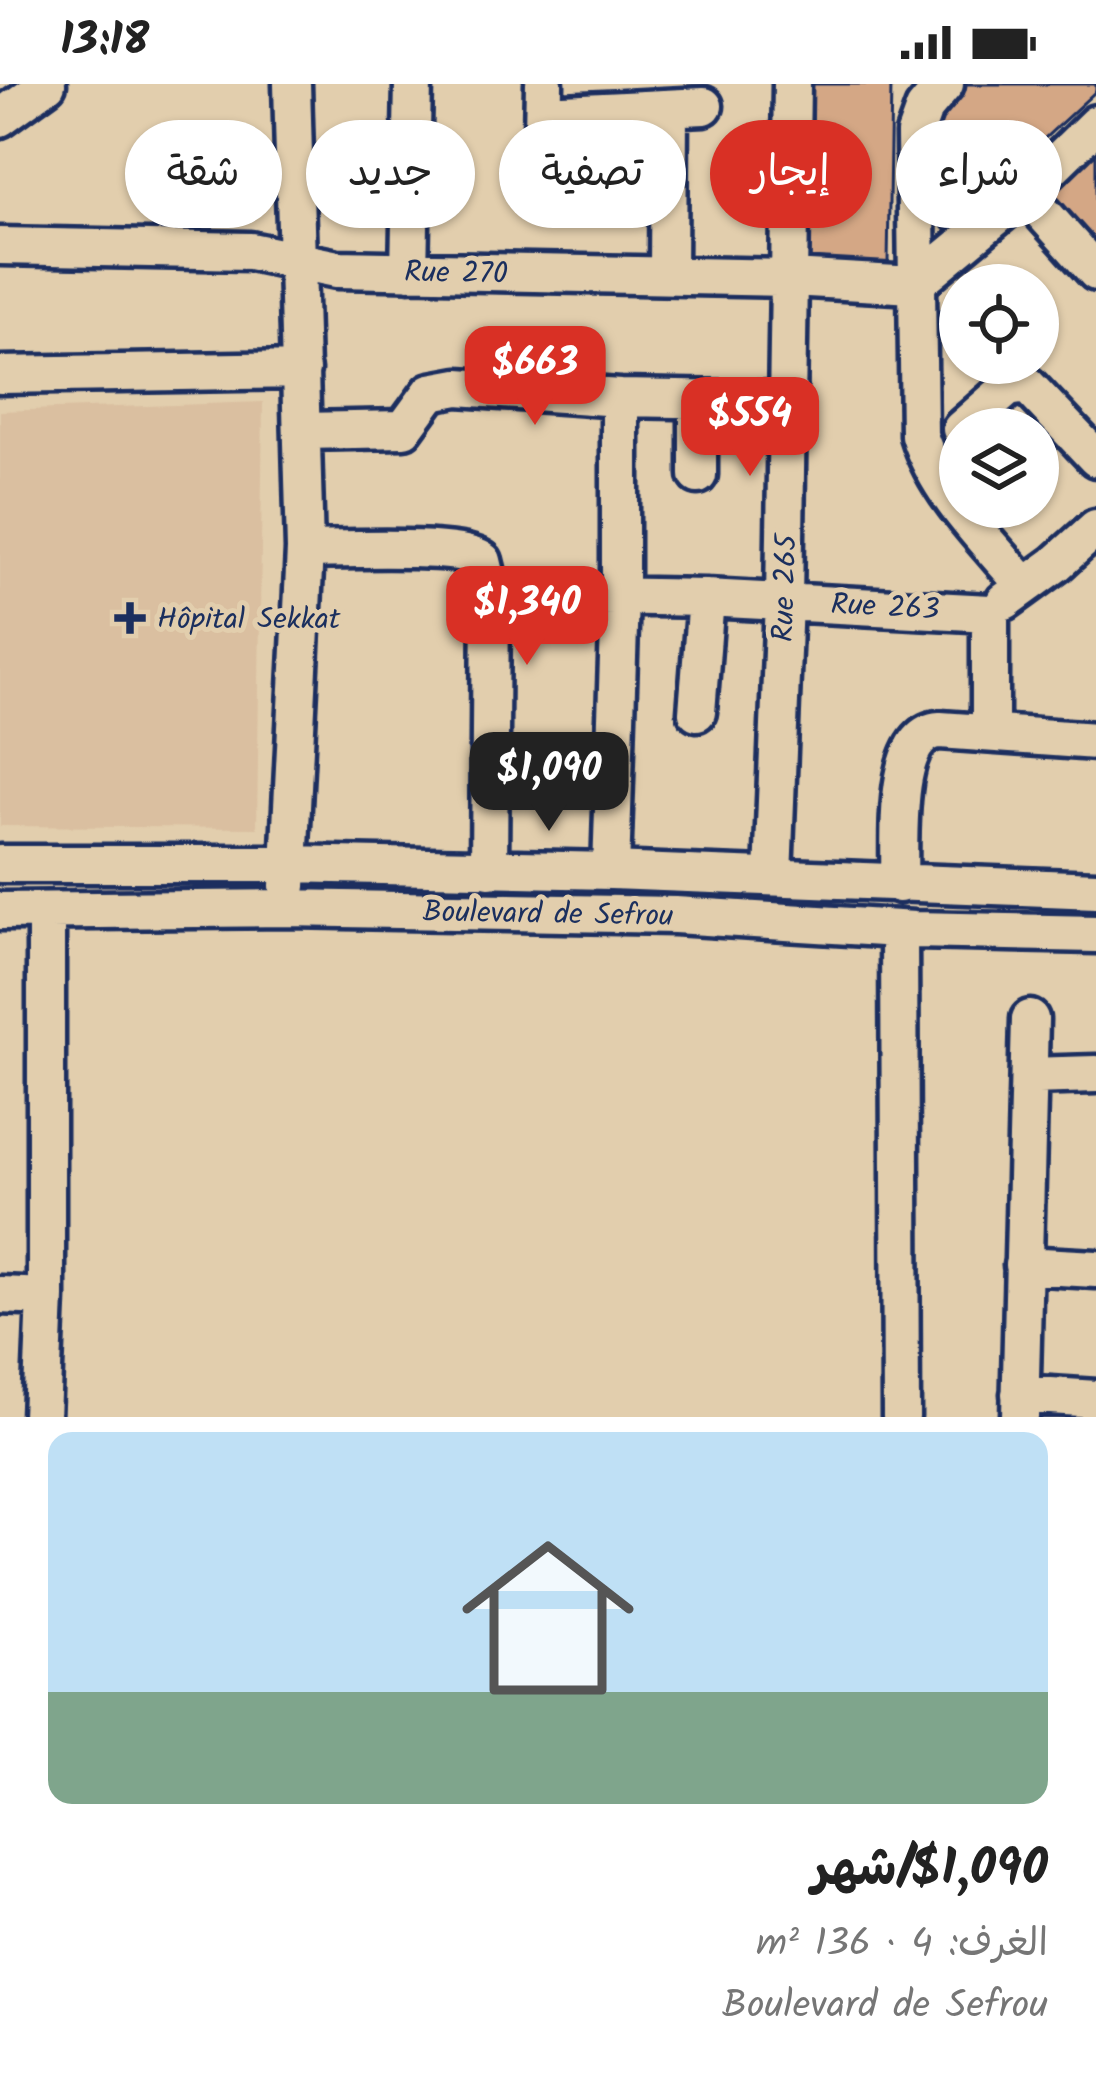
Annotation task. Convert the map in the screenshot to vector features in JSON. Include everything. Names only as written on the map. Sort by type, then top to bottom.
[{"type":"street","points":[[0,118],[47,84]]},
{"type":"street","points":[[288,908],[305,550],[292,84]]},
{"type":"street","points":[[409,271],[413,84]]},
{"type":"street","name":"Rue 265","points":[[772,876],[784,601],[792,84]]},
{"type":"street","points":[[946,84],[924,109],[915,134],[916,406],[926,460],[1024,586]]},
{"type":"street","points":[[544,99],[687,107],[668,275]]},
{"type":"street","points":[[1062,158],[1096,124]]},
{"type":"street","points":[[914,285],[984,228]]},
{"type":"street","points":[[1056,228],[1096,272]]},
{"type":"street","name":"Rue 270","points":[[0,246],[250,251],[322,268],[914,285]]},
{"type":"street","points":[[0,375],[301,370]]},
{"type":"street","points":[[985,408],[1007,388],[1028,385],[1049,408]]},
{"type":"street","points":[[303,430],[404,429],[439,388],[788,401]]},
{"type":"street","points":[[611,871],[620,597],[620,398]]},
{"type":"street","points":[[698,400],[698,475]]},
{"type":"street","points":[[1059,418],[1096,458]]},
{"type":"street","points":[[926,460],[939,449]]},
{"type":"street","points":[[990,732],[990,613],[1096,528]]},
{"type":"street","points":[[305,550],[471,553],[483,561],[491,594],[489,869]]},
{"type":"street","name":"Rue 263","points":[[491,594],[706,598],[990,613]]},
{"type":"street","points":[[697,712],[706,598]]},
{"type":"street","points":[[899,884],[904,778],[912,745],[927,731],[1096,741]]},
{"type":"street","name":"Boulevard de Sefrou","points":[[0,865],[288,863],[1096,890]]},
{"type":"street","points":[[85,865],[87,912]]},
{"type":"street","points":[[833,924],[835,880]]},
{"type":"street","name":"Boulevard de Sefrou","points":[[0,911],[288,908],[675,916],[1096,934]]},
{"type":"street","points":[[41,1417],[46,1297],[46,912]]},
{"type":"street","points":[[899,929],[901,1417]]},
{"type":"street","points":[[1030,1018],[1020,1406],[1096,1399]]},
{"type":"street","points":[[1029,1076],[1096,1074]]},
{"type":"street","points":[[1023,1265],[1096,1269]]},
{"type":"street","points":[[0,1295],[46,1297]]},
{"type":"shaded area","name":"Hôpital Sekkat","points":[[263,402],[257,828],[0,826],[0,411]]},
{"type":"building","points":[[796,84],[891,84],[888,263],[790,260],[791,228],[872,228],[872,120],[795,120]]},
{"type":"building","points":[[945,84],[1096,84],[1096,91],[1062,122],[923,120]]},
{"type":"building","points":[[1096,133],[1096,259],[1062,225],[1062,166]]},
{"type":"place","name":"Hôpital Sekkat","points":[[130,618]]}]
